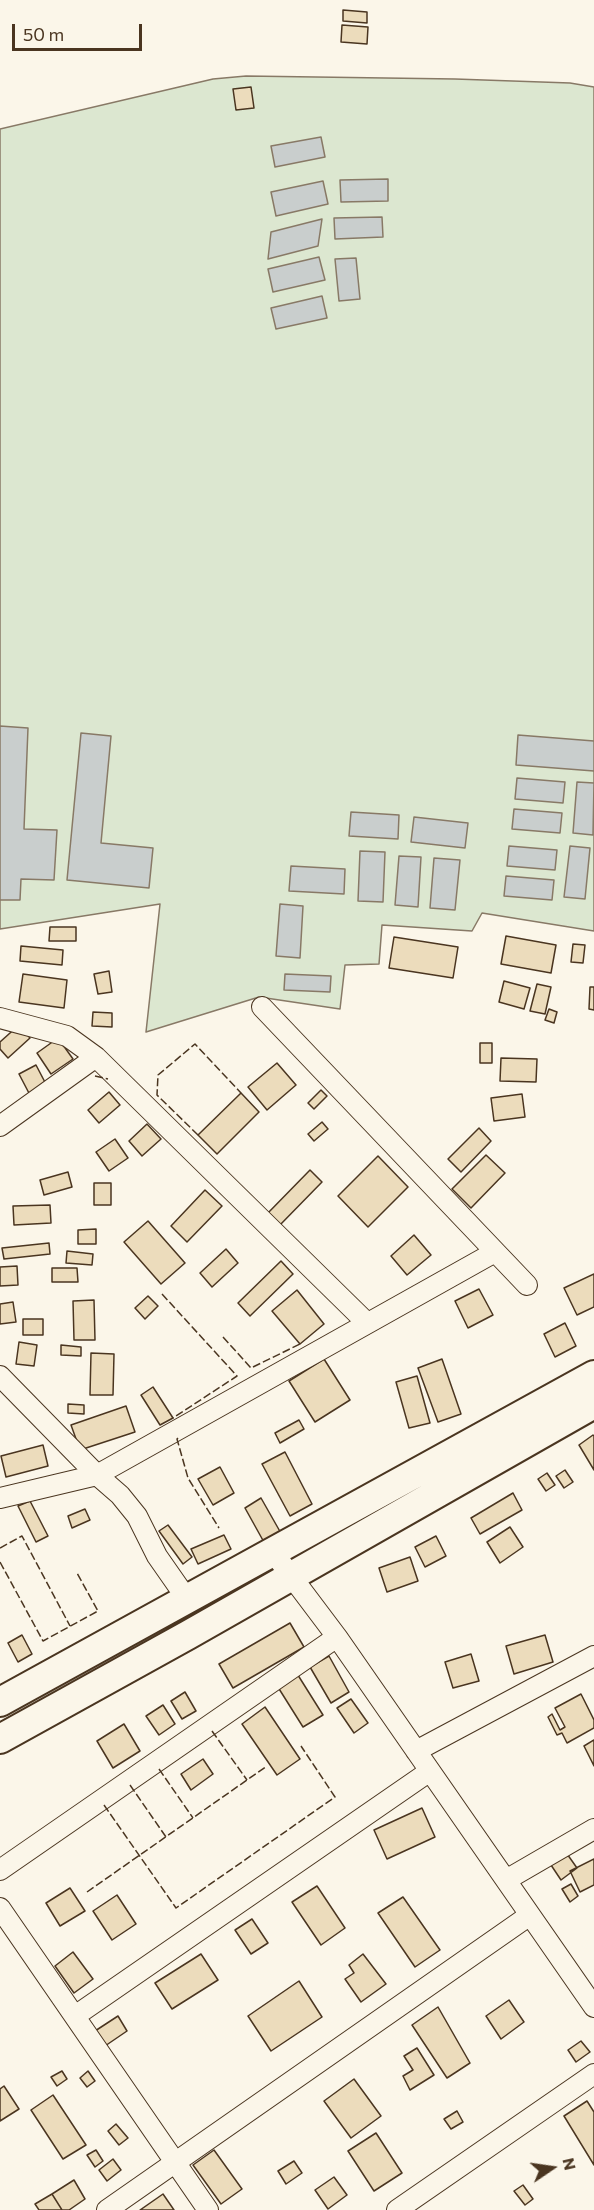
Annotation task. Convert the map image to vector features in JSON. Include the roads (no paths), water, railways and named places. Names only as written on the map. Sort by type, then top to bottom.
[{"type":"highway","points":[[0,1702],[594,1375]]},
{"type":"highway","points":[[0,1739],[594,1404]]},
{"type":"street","points":[[262,1006],[526,1286]]},
{"type":"street","points":[[0,1018],[67,1036],[96,1057],[367,1323]]},
{"type":"street","points":[[0,1126],[96,1057]]},
{"type":"street","points":[[0,1498],[97,1475],[495,1252]]},
{"type":"street","points":[[0,1376],[97,1475],[120,1495],[137,1516],[157,1556],[187,1599]]},
{"type":"street","points":[[273,1552],[337,1637],[594,2007]]},
{"type":"street","points":[[0,1870],[337,1637]]},
{"type":"street","points":[[416,1751],[594,1656]]},
{"type":"street","points":[[75,2016],[430,1772]]},
{"type":"street","points":[[506,1881],[594,1829]]},
{"type":"street","points":[[0,1908],[208,2210]]},
{"type":"street","points":[[107,2210],[530,1915]]},
{"type":"street","points":[[397,2210],[594,2074]]}]
